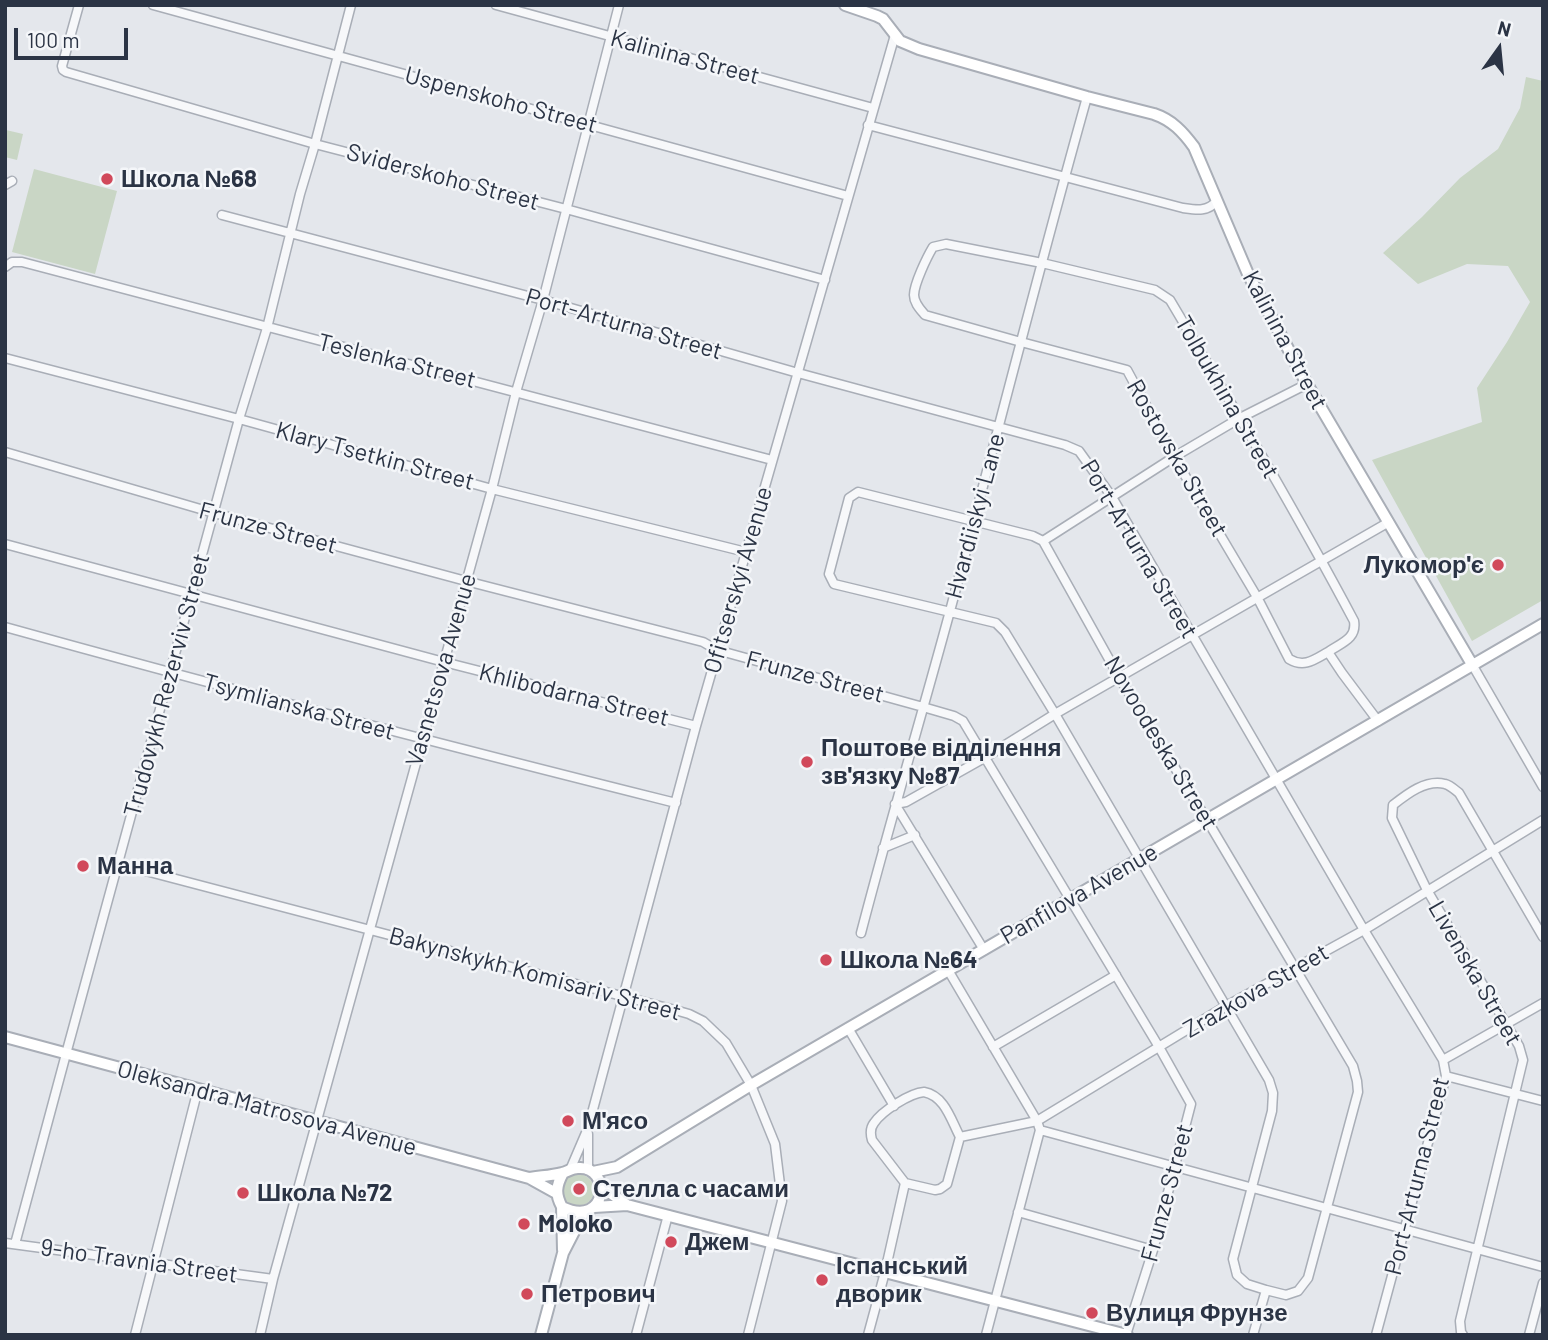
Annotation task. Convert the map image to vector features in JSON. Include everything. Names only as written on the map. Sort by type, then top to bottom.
[{"type":"main road","name":"Kalinina Street","points":[[845,5],[883,19],[895,35],[909,46],[1154,114],[1176,126],[1194,147],[1248,274],[1307,384],[1473,666]]},
{"type":"main road","name":"Panfilova Avenue","points":[[602,1187],[617,1167],[751,1085],[1543,624]]},
{"type":"main road","name":"Oleksandra Matrosova Avenue","points":[[5,1037],[529,1178]]},
{"type":"main road","points":[[529,1178],[579,1167],[590,1171],[602,1187],[627,1205],[1127,1335]]},
{"type":"main road","name":"Panfilova Avenue","points":[[590,1171],[617,1167]]},
{"type":"main road","points":[[545,1334],[563,1253],[562,1207],[556,1194],[558,1182],[567,1171]]},
{"type":"main road","points":[[529,1178],[556,1194]]},
{"type":"main road","points":[[563,1253],[600,1197],[602,1187]]},
{"type":"main road","points":[[562,1207],[573,1212],[627,1205]]},
{"type":"street","name":"Sviderskoho Street","points":[[79,5],[63,70],[316,144],[825,280]]},
{"type":"street","name":"Uspenskoho Street","points":[[153,5],[848,196]]},
{"type":"street","name":"Trudovykh Rezerviv Street","points":[[15,1244],[239,419],[267,328],[351,5]]},
{"type":"street","name":"Kalinina Street","points":[[496,5],[873,108]]},
{"type":"street","name":"Vasnetsova Avenue","points":[[260,1335],[273,1279],[543,300],[620,5]]},
{"type":"street","name":"Ofitserskyi Avenue","points":[[588,1128],[696,726],[895,35]]},
{"type":"street","name":"Hvardiiskyi Lane","points":[[860,933],[950,612],[1087,97]]},
{"type":"street","points":[[868,125],[1197,210],[1212,207],[1217,201]]},
{"type":"street","name":"Port-Arturna Street","points":[[222,215],[543,300],[798,373],[1066,445],[1079,451],[1112,497],[1364,930],[1443,1060],[1446,1076],[1377,1335]]},
{"type":"street","name":"Tolbukhina Street","points":[[921,272],[933,247],[946,244],[1155,290],[1170,300],[1240,418],[1355,625],[1353,634],[1328,652]]},
{"type":"street","name":"Teslenka Street","points":[[5,267],[12,262],[22,262],[772,460]]},
{"type":"street","name":"Rostovska Street","points":[[921,272],[914,294],[917,305],[925,315],[1127,370],[1174,457],[1257,597],[1289,659],[1304,664],[1310,663],[1328,652]]},
{"type":"street","name":"Klary Tsetkin Street","points":[[5,358],[492,488],[746,552]]},
{"type":"street","points":[[1253,1335],[1266,1290],[1247,1284],[1237,1275],[1233,1259],[1272,1111],[1273,1093],[1269,1080],[1005,632],[996,623],[834,584],[829,574],[849,498],[858,492],[1033,536],[1043,541],[1174,457],[1240,418],[1307,384]]},
{"type":"street","name":"Frunze Street","points":[[5,452],[214,513],[703,642],[718,650],[923,706],[963,721],[1191,1104],[1153,1250],[1127,1335]]},
{"type":"street","points":[[984,950],[895,804],[906,802],[986,757],[1055,714],[1389,522]]},
{"type":"street","name":"Novoodeska Street","points":[[1043,541],[1119,677],[1353,1066],[1358,1092],[1308,1279],[1298,1291],[1286,1295],[1266,1290]]},
{"type":"street","name":"Khlibodarna Street","points":[[5,544],[444,662],[696,726]]},
{"type":"street","name":"Tsymlianska Street","points":[[5,627],[421,739],[676,803]]},
{"type":"street","points":[[1328,652],[1378,721]]},
{"type":"street","name":"Kalinina Street","points":[[1473,666],[1543,787]]},
{"type":"street","name":"Livenska Street","points":[[1463,1335],[1460,1321],[1523,1060],[1507,1024],[1427,890],[1392,818],[1393,804],[1413,790],[1435,783],[1447,784],[1459,793],[1492,852]]},
{"type":"street","name":"Zrazkova Street","points":[[960,1137],[1037,1121],[1226,1006],[1364,930],[1543,820]]},
{"type":"street","points":[[883,848],[915,835]]},
{"type":"street","points":[[1492,852],[1543,937]]},
{"type":"street","name":"Bakynskykh Komisariv Street","points":[[118,864],[622,996],[689,1014],[703,1021],[726,1043],[751,1085],[775,1144],[782,1201],[748,1335]]},
{"type":"street","points":[[948,970],[1040,1130],[986,1335]]},
{"type":"street","points":[[993,1047],[1116,975]]},
{"type":"street","points":[[1443,1060],[1543,1003]]},
{"type":"street","points":[[848,1028],[894,1106]]},
{"type":"street","points":[[1446,1076],[1543,1101]]},
{"type":"street","points":[[135,1335],[198,1089]]},
{"type":"street","points":[[924,1092],[934,1095],[942,1102],[960,1137],[947,1184],[935,1190],[905,1184],[870,1135],[874,1122],[894,1106],[924,1092]]},
{"type":"street","points":[[588,1128],[590,1171]]},
{"type":"street","points":[[567,1171],[588,1128]]},
{"type":"street","points":[[1040,1130],[1543,1268]]},
{"type":"street","points":[[868,1335],[905,1184]]},
{"type":"street","points":[[1018,1212],[1153,1250]]},
{"type":"street","points":[[636,1335],[668,1216]]},
{"type":"street","name":"9-ho Travnia Street","points":[[5,1243],[273,1279]]},
{"type":"street","points":[[1529,1335],[1543,1283]]},
{"type":"green space","points":[[1526,77],[1543,81],[1543,600],[1472,641],[1372,460],[1482,422],[1477,388],[1530,302],[1508,266],[1467,264],[1418,284],[1383,253],[1460,178],[1498,149],[1520,108]]},
{"type":"green space","points":[[6,130],[23,134],[17,160],[5,157]]},
{"type":"green space","points":[[34,169],[117,191],[95,274],[12,252]]},
{"type":"green space","points":[[578,1174],[589,1179],[594,1190],[589,1201],[578,1206],[567,1201],[562,1190],[567,1179]]},
{"type":"place","name":"Школа №68","points":[[107,179]]},
{"type":"place","name":"Лукомор'є","points":[[1498,565]]},
{"type":"place","name":"Поштове відділення зв'язку №87","points":[[807,762]]},
{"type":"place","name":"Манна","points":[[83,866]]},
{"type":"place","name":"Школа №64","points":[[826,960]]},
{"type":"place","name":"М'ясо","points":[[568,1121]]},
{"type":"place","name":"Стелла с часами","points":[[579,1189]]},
{"type":"place","name":"Школа №72","points":[[243,1193]]},
{"type":"place","name":"Moloko","points":[[524,1224]]},
{"type":"place","name":"Джем","points":[[671,1242]]},
{"type":"place","name":"Іспанський дворик","points":[[822,1280]]},
{"type":"place","name":"Петрович","points":[[527,1294]]},
{"type":"place","name":"Вулиця Фрунзе","points":[[1092,1313]]}]
